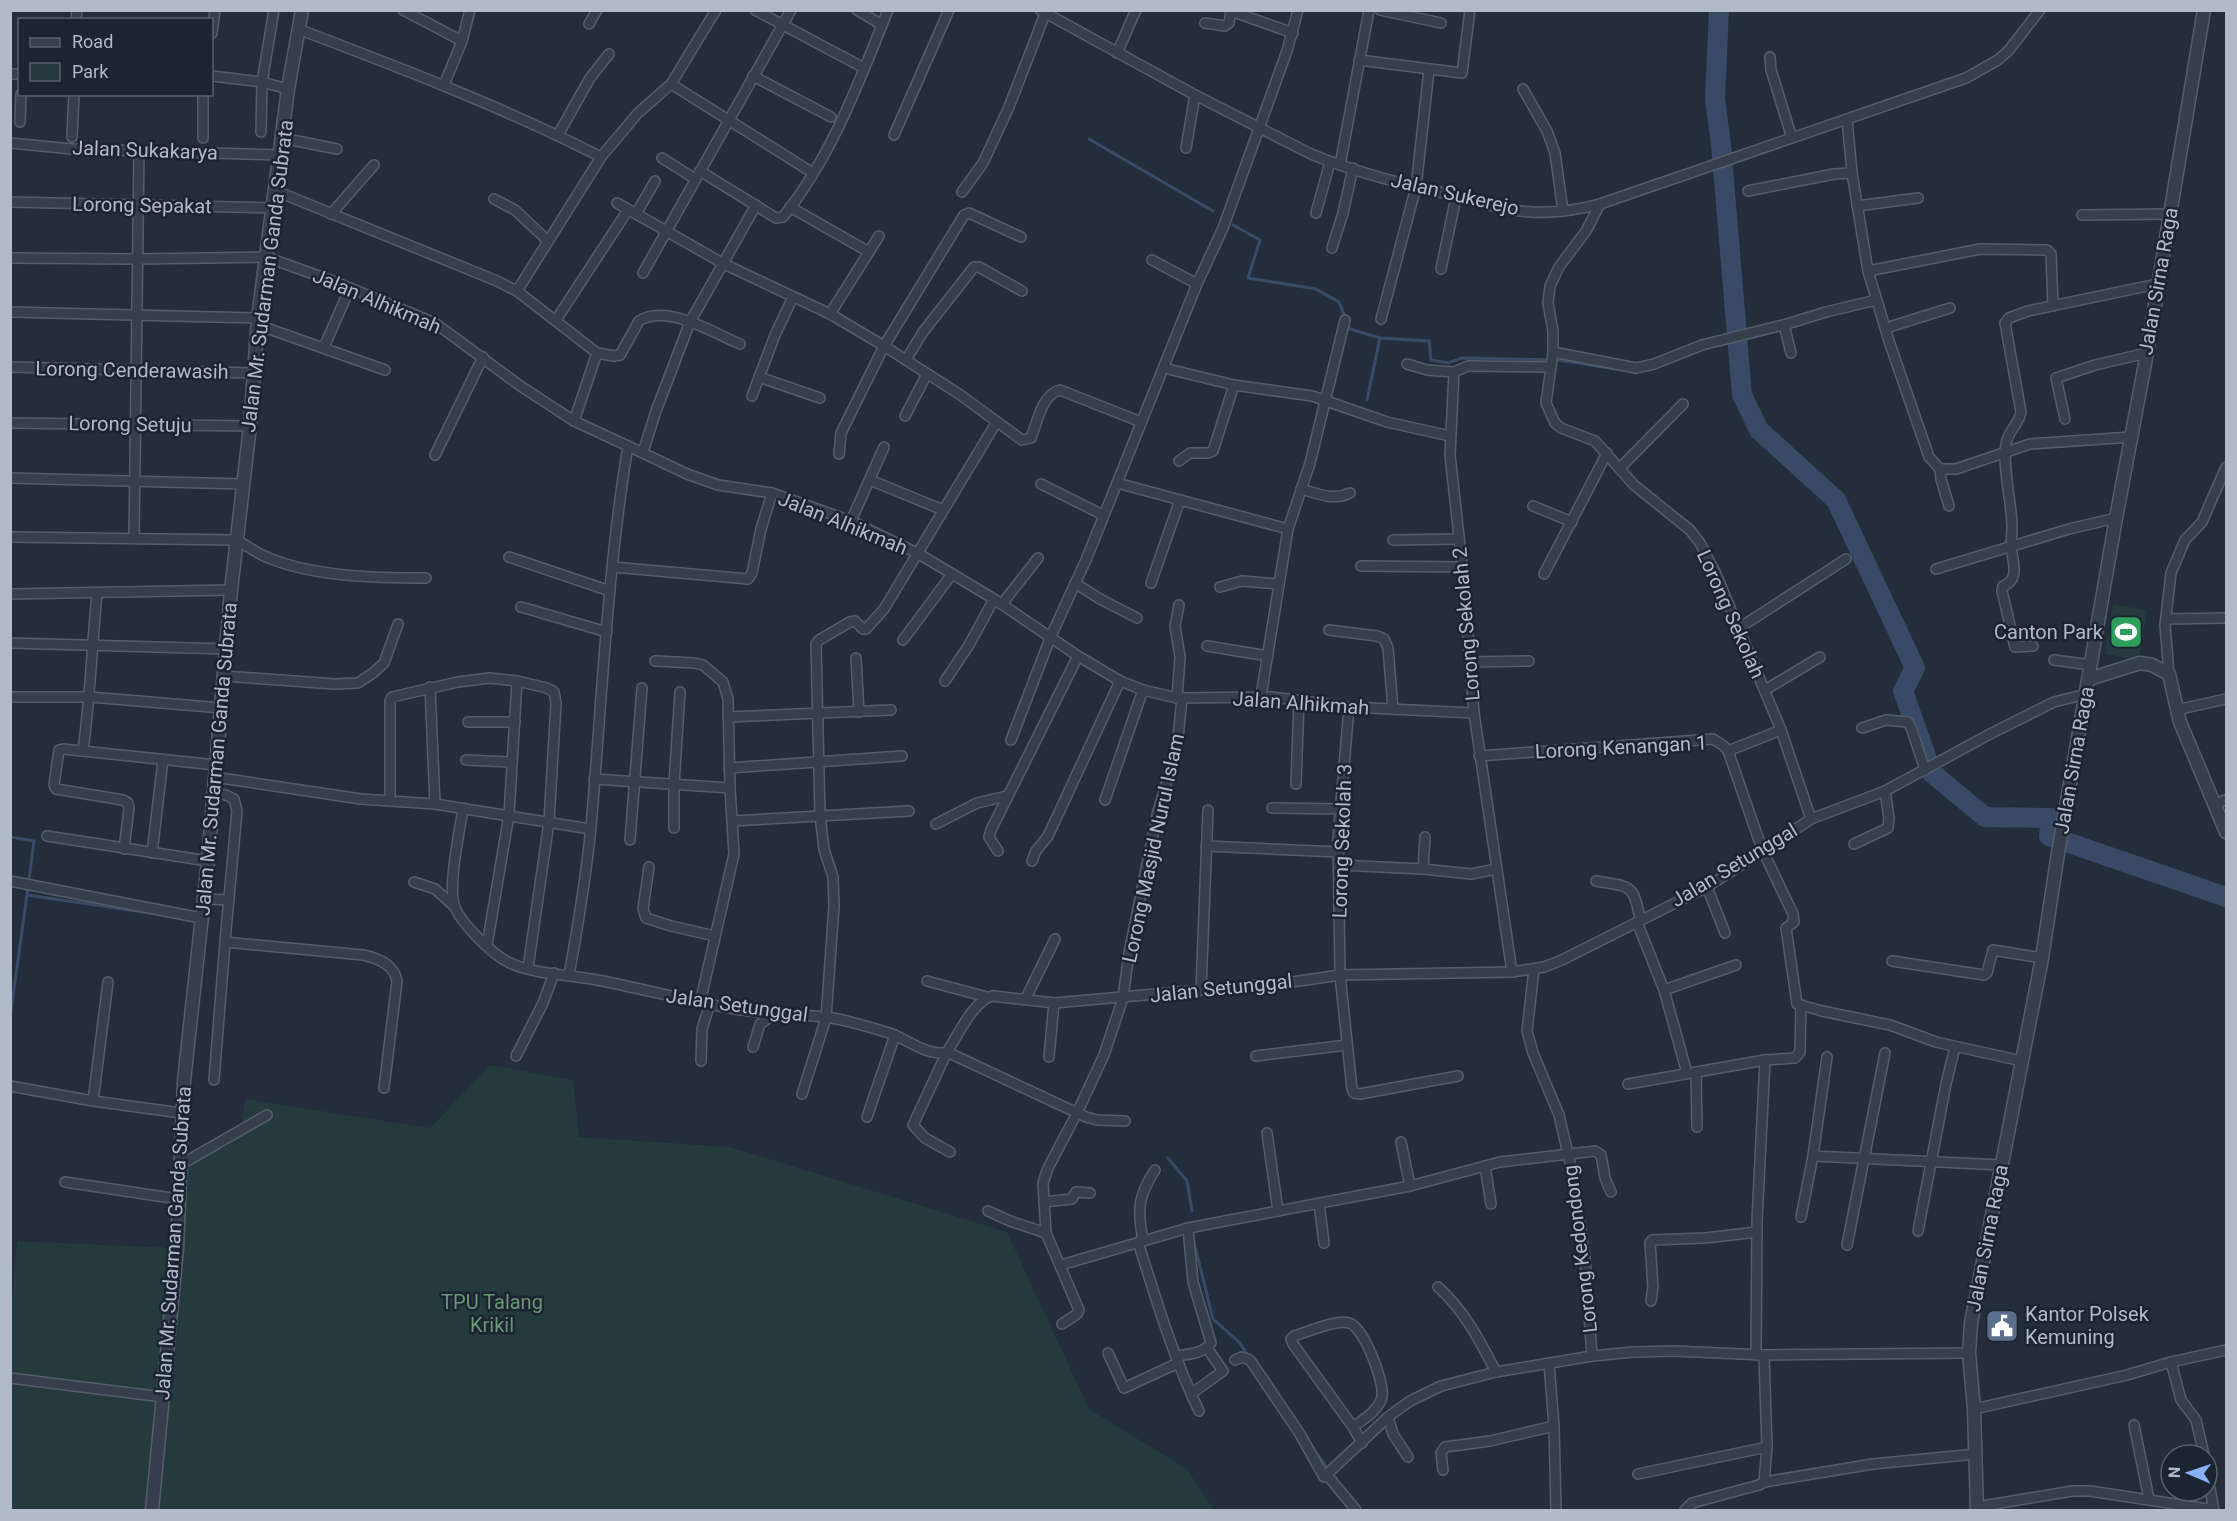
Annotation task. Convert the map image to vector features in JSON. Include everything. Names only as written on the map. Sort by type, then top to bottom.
[{"type":"street","points":[[261,132],[262,82],[274,10]]},
{"type":"street","name":"Jalan Mr. Sudarman Ganda Subrata","points":[[152,1510],[177,1249],[181,1113],[208,861],[231,590],[258,321],[288,89],[302,10]]},
{"type":"street","points":[[404,10],[462,41]]},
{"type":"street","points":[[444,85],[462,41],[470,10]]},
{"type":"street","points":[[589,24],[597,10]]},
{"type":"street","points":[[517,291],[601,157],[638,113],[671,84],[716,10]]},
{"type":"street","points":[[755,10],[864,68]]},
{"type":"street","points":[[643,273],[791,10]]},
{"type":"street","points":[[857,10],[882,25]]},
{"type":"street","points":[[662,158],[778,218],[783,217],[813,173],[840,124],[888,10]]},
{"type":"street","points":[[894,135],[949,10]]},
{"type":"street","points":[[1117,53],[1136,10]]},
{"type":"street","points":[[1011,740],[1051,636],[1075,583],[1197,284],[1223,228],[1293,33],[1298,10]]},
{"type":"street","points":[[1316,213],[1335,164],[1369,10]]},
{"type":"street","points":[[1380,10],[1441,23]]},
{"type":"street","points":[[1359,60],[1463,72],[1470,10]]},
{"type":"street","name":"Jalan Sukerejo","points":[[1042,12],[1258,128],[1335,164],[1416,187],[1520,211],[1563,211],[1600,204],[1966,78],[1998,60],[2009,50],[2040,10]]},
{"type":"street","name":"Jalan Sirna Raga","points":[[1977,1509],[1974,1409],[1969,1353],[1971,1323],[2042,958],[2062,826],[2147,353],[2204,10]]},
{"type":"street","points":[[1205,22],[1225,26],[1231,11],[1293,33]]},
{"type":"street","points":[[962,192],[983,163],[1001,126],[1042,12]]},
{"type":"street","points":[[298,29],[444,85],[558,135],[601,157]]},
{"type":"street","points":[[558,135],[590,78],[609,54]]},
{"type":"street","points":[[1770,57],[1771,70],[1792,138]]},
{"type":"street","points":[[1381,319],[1416,187],[1430,70]]},
{"type":"street","points":[[213,76],[262,82],[288,89]]},
{"type":"street","points":[[753,76],[831,117]]},
{"type":"street","points":[[671,84],[813,173]]},
{"type":"street","points":[[1523,89],[1555,153],[1563,211]]},
{"type":"street","points":[[1186,148],[1195,95]]},
{"type":"street","points":[[20,123],[21,96]]},
{"type":"street","points":[[72,137],[74,96]]},
{"type":"street","points":[[203,96],[203,138]]},
{"type":"street","points":[[1847,119],[1852,173],[1868,271],[1929,457],[1940,469],[1950,506]]},
{"type":"street","points":[[282,138],[337,149]]},
{"type":"street","name":"Jalan Sukakarya","points":[[10,143],[72,148],[280,155]]},
{"type":"street","points":[[134,538],[139,150]]},
{"type":"street","points":[[331,214],[374,165]]},
{"type":"street","points":[[1332,248],[1353,168]]},
{"type":"street","points":[[1748,191],[1834,174],[1852,173]]},
{"type":"street","points":[[556,320],[655,181]]},
{"type":"street","points":[[276,191],[517,291],[597,353],[620,355],[635,326],[649,316],[668,316],[690,322],[740,344]]},
{"type":"street","points":[[1442,269],[1456,196]]},
{"type":"street","points":[[1857,206],[1918,198]]},
{"type":"street","points":[[494,199],[515,210],[548,241]]},
{"type":"street","name":"Lorong Sepakat","points":[[10,202],[274,208]]},
{"type":"street","points":[[617,203],[724,264],[830,314],[906,360],[973,404],[1022,440],[1029,440],[1046,399],[1051,393],[1062,390],[1141,422]]},
{"type":"street","name":"Lorong Sekolah","points":[[1600,204],[1586,231],[1559,267],[1550,286],[1548,303],[1553,331],[1552,360],[1546,403],[1552,420],[1561,428],[1592,439],[1641,491],[1684,526],[1700,543],[1716,574],[1765,690],[1811,819]]},
{"type":"street","points":[[644,452],[656,411],[690,322],[756,205]]},
{"type":"street","points":[[790,207],[869,252]]},
{"type":"street","points":[[839,454],[841,434],[884,346],[965,214],[969,213],[1021,237]]},
{"type":"street","points":[[2082,215],[2169,214]]},
{"type":"street","points":[[830,314],[879,236]]},
{"type":"street","points":[[1868,271],[1980,249],[2047,250],[2051,254],[2053,306]]},
{"type":"street","points":[[10,258],[266,257]]},
{"type":"street","name":"Jalan Alhikmah","points":[[266,257],[435,323],[519,385],[574,421],[687,474],[718,485],[772,493],[850,521],[919,554],[1051,636],[1077,656],[1120,681],[1143,690],[1180,698],[1261,696],[1348,707],[1474,713]]},
{"type":"street","points":[[1152,260],[1197,284]]},
{"type":"street","points":[[906,360],[923,332],[974,267],[979,267],[1022,291]]},
{"type":"street","points":[[2033,646],[2015,647],[2002,591],[2003,586],[2012,580],[2015,564],[2011,546],[2012,528],[2005,452],[2009,434],[2018,423],[2021,411],[2006,320],[2028,310],[2157,284]]},
{"type":"street","points":[[324,347],[350,288]]},
{"type":"street","points":[[752,396],[793,297]]},
{"type":"street","points":[[1407,364],[1454,372],[1468,366],[1552,360],[1636,368],[1732,337],[1876,300]]},
{"type":"street","points":[[1886,328],[1950,308]]},
{"type":"street","points":[[10,312],[258,321],[386,370]]},
{"type":"street","points":[[1261,696],[1288,529],[1301,489],[1345,320]]},
{"type":"street","points":[[1787,324],[1785,329],[1791,353]]},
{"type":"street","points":[[574,421],[597,353]]},
{"type":"street","points":[[2065,419],[2056,378],[2095,364],[2147,353]]},
{"type":"street","points":[[435,455],[483,357]]},
{"type":"street","name":"Lorong Cenderawasih","points":[[10,367],[254,373]]},
{"type":"street","points":[[1164,368],[1234,386],[1300,393],[1388,422],[1450,436]]},
{"type":"street","name":"Lorong Sekolah 2","points":[[1454,372],[1450,436],[1451,475],[1462,567],[1474,713],[1512,972]]},
{"type":"street","points":[[905,416],[927,374]]},
{"type":"street","points":[[759,377],[820,398]]},
{"type":"street","points":[[1179,461],[1190,453],[1213,451],[1234,386]]},
{"type":"street","points":[[1620,468],[1683,404]]},
{"type":"street","name":"Lorong Setuju","points":[[10,423],[249,426]]},
{"type":"street","points":[[802,1094],[826,1017],[834,906],[833,877],[824,849],[820,815],[817,642],[850,622],[856,622],[864,629],[884,609],[996,423]]},
{"type":"street","points":[[1940,469],[1956,469],[2030,444],[2131,437]]},
{"type":"street","points":[[569,975],[582,899],[590,829],[610,591],[628,446]]},
{"type":"street","points":[[850,521],[884,447]]},
{"type":"street","points":[[1544,574],[1607,453]]},
{"type":"street","points":[[2226,467],[2202,522],[2185,540],[2177,558],[2169,582],[2166,619],[2169,674],[2176,710],[2220,802],[2226,832]]},
{"type":"street","points":[[10,478],[242,484]]},
{"type":"street","points":[[870,480],[943,510]]},
{"type":"street","points":[[1116,483],[1288,529]]},
{"type":"street","points":[[1041,484],[1103,515]]},
{"type":"street","points":[[1301,489],[1334,498],[1350,493]]},
{"type":"street","points":[[613,567],[748,579],[751,576],[772,493]]},
{"type":"street","points":[[1151,582],[1180,500]]},
{"type":"street","points":[[1533,506],[1572,522]]},
{"type":"street","points":[[1936,569],[2116,518]]},
{"type":"street","points":[[10,537],[237,540],[267,557],[295,566],[361,576],[426,578]]},
{"type":"street","points":[[1393,540],[1459,539]]},
{"type":"street","points":[[509,557],[610,591]]},
{"type":"street","points":[[945,681],[998,602],[1038,558]]},
{"type":"street","points":[[1739,628],[1846,559]]},
{"type":"street","points":[[1361,566],[1462,567]]},
{"type":"street","points":[[903,640],[952,574]]},
{"type":"street","points":[[1220,587],[1242,581],[1279,584]]},
{"type":"street","points":[[1075,583],[1137,618]]},
{"type":"street","points":[[10,594],[231,590]]},
{"type":"street","points":[[83,752],[90,698],[97,593]]},
{"type":"street","name":"Lorong Masjid Nurul Islam","points":[[1046,1233],[1043,1183],[1048,1168],[1104,1055],[1123,998],[1129,953],[1157,815],[1177,748],[1180,657],[1174,626],[1179,605]]},
{"type":"street","points":[[521,607],[607,632]]},
{"type":"street","points":[[2166,619],[2226,618]]},
{"type":"street","points":[[225,676],[334,684],[358,682],[373,674],[384,663],[398,624]]},
{"type":"street","points":[[1329,630],[1377,636],[1386,641],[1393,709]]},
{"type":"street","points":[[10,643],[227,649]]},
{"type":"street","points":[[1207,646],[1268,656]]},
{"type":"street","points":[[998,851],[989,835],[1077,656]]},
{"type":"street","points":[[1765,690],[1820,657]]},
{"type":"street","points":[[856,658],[859,712]]},
{"type":"street","points":[[2054,660],[2091,665]]},
{"type":"street","points":[[656,661],[699,664],[716,675],[727,691],[734,854],[715,936],[702,1029],[701,1061]]},
{"type":"street","points":[[1470,662],[1529,662]]},
{"type":"street","points":[[2089,679],[2140,663],[2152,665],[2169,674]]},
{"type":"street","points":[[390,801],[390,699],[397,695],[430,687],[490,678],[517,681],[550,689],[556,695],[549,822],[528,968]]},
{"type":"street","points":[[487,945],[509,815],[517,681]]},
{"type":"street","points":[[1032,861],[1036,851],[1048,836],[1120,681]]},
{"type":"street","points":[[430,687],[435,804]]},
{"type":"street","points":[[630,840],[642,688]]},
{"type":"street","points":[[1106,800],[1143,690]]},
{"type":"street","points":[[674,828],[674,784],[680,692]]},
{"type":"street","name":"Jalan Setunggal","points":[[927,981],[987,997],[998,995],[1054,1003],[1292,982],[1340,975],[1512,972],[1534,969],[1554,964],[1707,886],[1811,819],[1885,791],[2054,702],[2086,694]]},
{"type":"street","points":[[10,697],[90,698],[222,708]]},
{"type":"street","points":[[2176,710],[2226,699]]},
{"type":"street","points":[[1296,784],[1299,700]]},
{"type":"street","name":"Lorong Sekolah 3","points":[[1348,707],[1339,852],[1340,975],[1352,1089],[1354,1093],[1360,1094],[1458,1076]]},
{"type":"street","points":[[728,717],[891,710]]},
{"type":"street","points":[[1862,728],[1886,720],[1908,722],[1928,768]]},
{"type":"street","points":[[468,722],[515,722]]},
{"type":"street","points":[[1728,752],[1781,730]]},
{"type":"street","name":"Lorong Kenangan 1","points":[[1479,756],[1713,739],[1724,746],[1762,849],[1793,914],[1794,921],[1786,929],[1795,1001],[1801,1005]]},
{"type":"street","points":[[124,849],[128,803],[123,800],[57,790],[54,787],[59,750],[163,760],[361,799],[435,804],[590,829]]},
{"type":"street","points":[[729,768],[902,756]]},
{"type":"street","points":[[152,853],[163,760]]},
{"type":"street","points":[[466,760],[512,762]]},
{"type":"street","points":[[594,779],[730,788]]},
{"type":"street","points":[[1854,844],[1888,828],[1889,818],[1885,791]]},
{"type":"street","points":[[213,793],[234,799],[237,811],[214,1080]]},
{"type":"street","points":[[936,824],[977,803],[1007,796]]},
{"type":"street","points":[[454,906],[452,884],[463,808]]},
{"type":"street","points":[[1272,808],[1341,809]]},
{"type":"street","points":[[1200,990],[1208,810]]},
{"type":"street","points":[[733,821],[909,811]]},
{"type":"street","points":[[47,836],[208,861]]},
{"type":"street","points":[[1423,869],[1425,837]]},
{"type":"street","points":[[1206,846],[1339,852]]},
{"type":"street","points":[[1339,865],[1471,874],[1497,869]]},
{"type":"street","points":[[649,867],[643,909],[646,918],[715,936]]},
{"type":"street","points":[[13,881],[201,918]]},
{"type":"street","points":[[1596,881],[1625,886],[1632,890],[1636,898],[1639,921],[1691,1072],[1697,1127]]},
{"type":"street","name":"Jalan Setunggal","points":[[414,882],[435,889],[454,906],[487,945],[508,962],[705,1004],[826,1017],[858,1024],[895,1035],[933,1052],[947,1052],[1038,1096],[1096,1120],[1125,1121]]},
{"type":"street","points":[[1707,886],[1725,933]]},
{"type":"street","points":[[204,898],[229,900]]},
{"type":"street","points":[[1025,1000],[1055,939]]},
{"type":"street","points":[[225,942],[363,956],[374,958],[390,967],[397,981],[384,1088]]},
{"type":"street","points":[[1892,961],[1984,975],[1987,973],[1991,952],[1995,949],[2042,958]]},
{"type":"street","points":[[1664,990],[1736,965]]},
{"type":"street","name":"Lorong Kedondong","points":[[1534,969],[1527,1019],[1529,1043],[1554,1103],[1569,1154],[1578,1197],[1592,1356]]},
{"type":"street","points":[[516,1056],[541,1007],[554,973]]},
{"type":"street","points":[[93,1101],[108,982]]},
{"type":"street","points":[[950,1152],[925,1138],[913,1125],[947,1052],[976,1006],[987,997]]},
{"type":"street","points":[[1049,1057],[1054,1003]]},
{"type":"street","points":[[1628,1084],[1765,1060],[1795,1058],[1799,1055],[1801,1005],[1890,1025],[1955,1047],[2022,1061]]},
{"type":"street","points":[[753,1047],[760,1024],[767,1019],[769,1012]]},
{"type":"street","points":[[867,1117],[895,1035]]},
{"type":"street","points":[[1256,1056],[1347,1046]]},
{"type":"street","points":[[1918,1231],[1955,1047]]},
{"type":"street","points":[[1847,1245],[1885,1053]]},
{"type":"street","points":[[1801,1217],[1813,1156],[1827,1057]]},
{"type":"street","points":[[1764,1482],[1767,1448],[1760,1355],[1757,1232],[1765,1060]]},
{"type":"street","points":[[10,1086],[93,1101],[181,1113]]},
{"type":"street","points":[[180,1165],[267,1115]]},
{"type":"street","points":[[1267,1133],[1278,1210]]},
{"type":"street","points":[[1401,1142],[1410,1186]]},
{"type":"street","points":[[1061,1265],[1188,1228],[1410,1186],[1500,1162],[1599,1152],[1611,1192]]},
{"type":"street","points":[[1813,1156],[2002,1165]]},
{"type":"street","points":[[1485,1166],[1491,1204]]},
{"type":"street","points":[[1155,1170],[1142,1194],[1139,1207],[1140,1241],[1177,1360],[1199,1411]]},
{"type":"street","points":[[65,1182],[178,1199]]},
{"type":"street","points":[[1044,1202],[1072,1199],[1076,1192],[1090,1193]]},
{"type":"street","points":[[1319,1203],[1324,1243]]},
{"type":"street","points":[[988,1210],[1010,1221],[1046,1233],[1079,1310],[1077,1314],[1062,1324]]},
{"type":"street","points":[[1108,1353],[1124,1388],[1177,1360],[1207,1348],[1211,1338],[1193,1282],[1188,1228]]},
{"type":"street","points":[[1651,1300],[1653,1287],[1650,1244],[1652,1240],[1705,1238],[1757,1232]]},
{"type":"street","points":[[1438,1287],[1458,1308],[1496,1372]]},
{"type":"street","points":[[1353,1427],[1377,1407],[1382,1396],[1379,1376],[1364,1338],[1353,1325],[1341,1322],[1294,1336],[1291,1339],[1293,1344],[1362,1443]]},
{"type":"street","points":[[1191,1394],[1224,1371],[1207,1348]]},
{"type":"street","points":[[1974,1409],[2226,1350]]},
{"type":"street","points":[[1236,1360],[1247,1357],[1250,1360],[1300,1434],[1324,1477],[1388,1417],[1410,1401],[1442,1386],[1496,1372],[1592,1356],[1633,1352],[1674,1351],[1760,1355],[1969,1353]]},
{"type":"street","points":[[2171,1362],[2181,1400],[2196,1420],[2201,1443]]},
{"type":"street","points":[[1549,1363],[1554,1426],[1556,1510]]},
{"type":"street","points":[[10,1378],[163,1397]]},
{"type":"street","points":[[1388,1417],[1393,1434],[1408,1457]]},
{"type":"street","points":[[2134,1425],[2149,1499]]},
{"type":"street","points":[[1443,1470],[1440,1453],[1445,1447],[1490,1441],[1554,1426]]},
{"type":"street","points":[[1638,1474],[1767,1448]]},
{"type":"street","points":[[1685,1510],[1692,1503],[1764,1482],[1873,1464],[1976,1454]]},
{"type":"street","points":[[1330,1472],[1356,1510]]},
{"type":"street","points":[[1977,1509],[2072,1491],[2090,1491],[2214,1510]]},
{"type":"green space","name":"Canton Park","points":[[2113,604],[2147,610],[2139,660],[2105,654]]},
{"type":"green space","name":"TPU Talang Krikil","points":[[490,1065],[573,1080],[579,1137],[730,1147],[1007,1232],[1089,1409],[1187,1469],[1214,1510],[11,1510],[10,1326],[17,1241],[173,1248],[185,1167],[241,1132],[245,1099],[430,1128]]},
{"type":"waterway","points":[[1719,10],[1715,99],[1742,395],[1759,430],[1836,500],[1915,668],[1903,691],[1932,773],[1985,817],[2051,818],[2049,836],[2226,897]]},
{"type":"waterway","points":[[1089,139],[1213,211]]},
{"type":"waterway","points":[[1233,225],[1260,240],[1248,278],[1316,289],[1339,302],[1350,329],[1380,338],[1429,341],[1431,360],[1448,363],[1462,358],[1557,360],[1616,369]]},
{"type":"waterway","points":[[1367,400],[1380,338]]},
{"type":"waterway","points":[[1640,371],[1650,370],[1707,348]]},
{"type":"waterway","points":[[10,837],[34,841],[27,895],[170,916]]},
{"type":"waterway","points":[[10,1018],[27,895]]},
{"type":"waterway","points":[[1168,1158],[1187,1181],[1192,1211]]},
{"type":"waterway","points":[[1195,1246],[1213,1319],[1239,1342],[1248,1356]]},
{"type":"waterway","points":[[1313,1448],[1328,1469]]},
{"type":"place","name":"Canton Park","points":[[2126,632]]},
{"type":"place","name":"Kantor Polsek Kemuning","points":[[2002,1326]]}]
